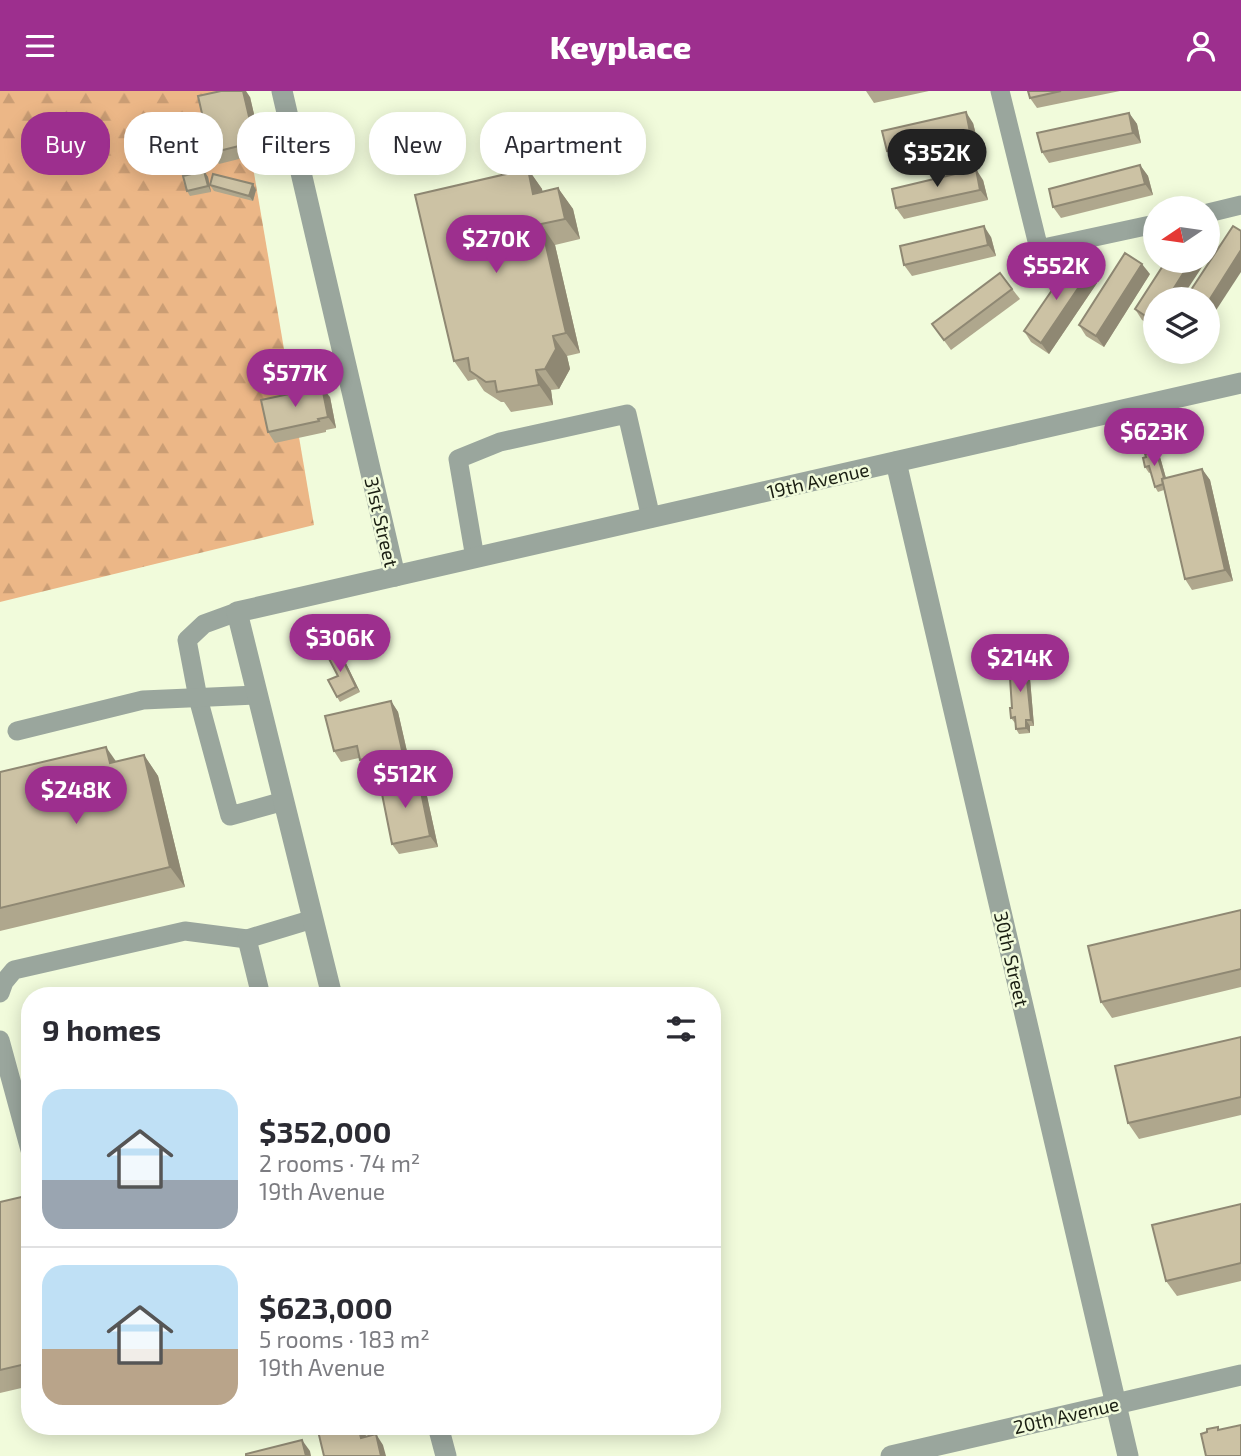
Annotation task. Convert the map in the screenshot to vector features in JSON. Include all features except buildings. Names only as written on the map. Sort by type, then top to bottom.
[{"type":"street","name":"31st Street","points":[[237,612],[395,576],[282,91]]},
{"type":"street","name":"19th Avenue","points":[[395,576],[1241,383]]},
{"type":"street","name":"30th Street","points":[[896,462],[1128,1456]]},
{"type":"street","points":[[237,612],[330,987]]},
{"type":"street","name":"20th Avenue","points":[[891,1456],[1241,1375]]},
{"type":"street","points":[[440,1435],[446,1456]]},
{"type":"lane","points":[[1000,91],[1039,249],[1143,227]]},
{"type":"lane","points":[[1220,210],[1241,205]]},
{"type":"lane","points":[[475,558],[458,459],[500,442],[627,414],[651,518]]},
{"type":"lane","points":[[237,612],[204,624],[187,640],[198,698],[230,816],[284,801]]},
{"type":"lane","points":[[17,731],[143,701],[258,695]]},
{"type":"lane","points":[[0,993],[4,982],[14,970],[185,931],[247,939],[313,919]]},
{"type":"lane","points":[[247,939],[259,987]]},
{"type":"lane","points":[[0,1040],[21,1117]]},
{"type":"green space","points":[[0,91],[240,91],[244,112],[237,112],[237,175],[254,175],[314,525],[0,602]]}]
